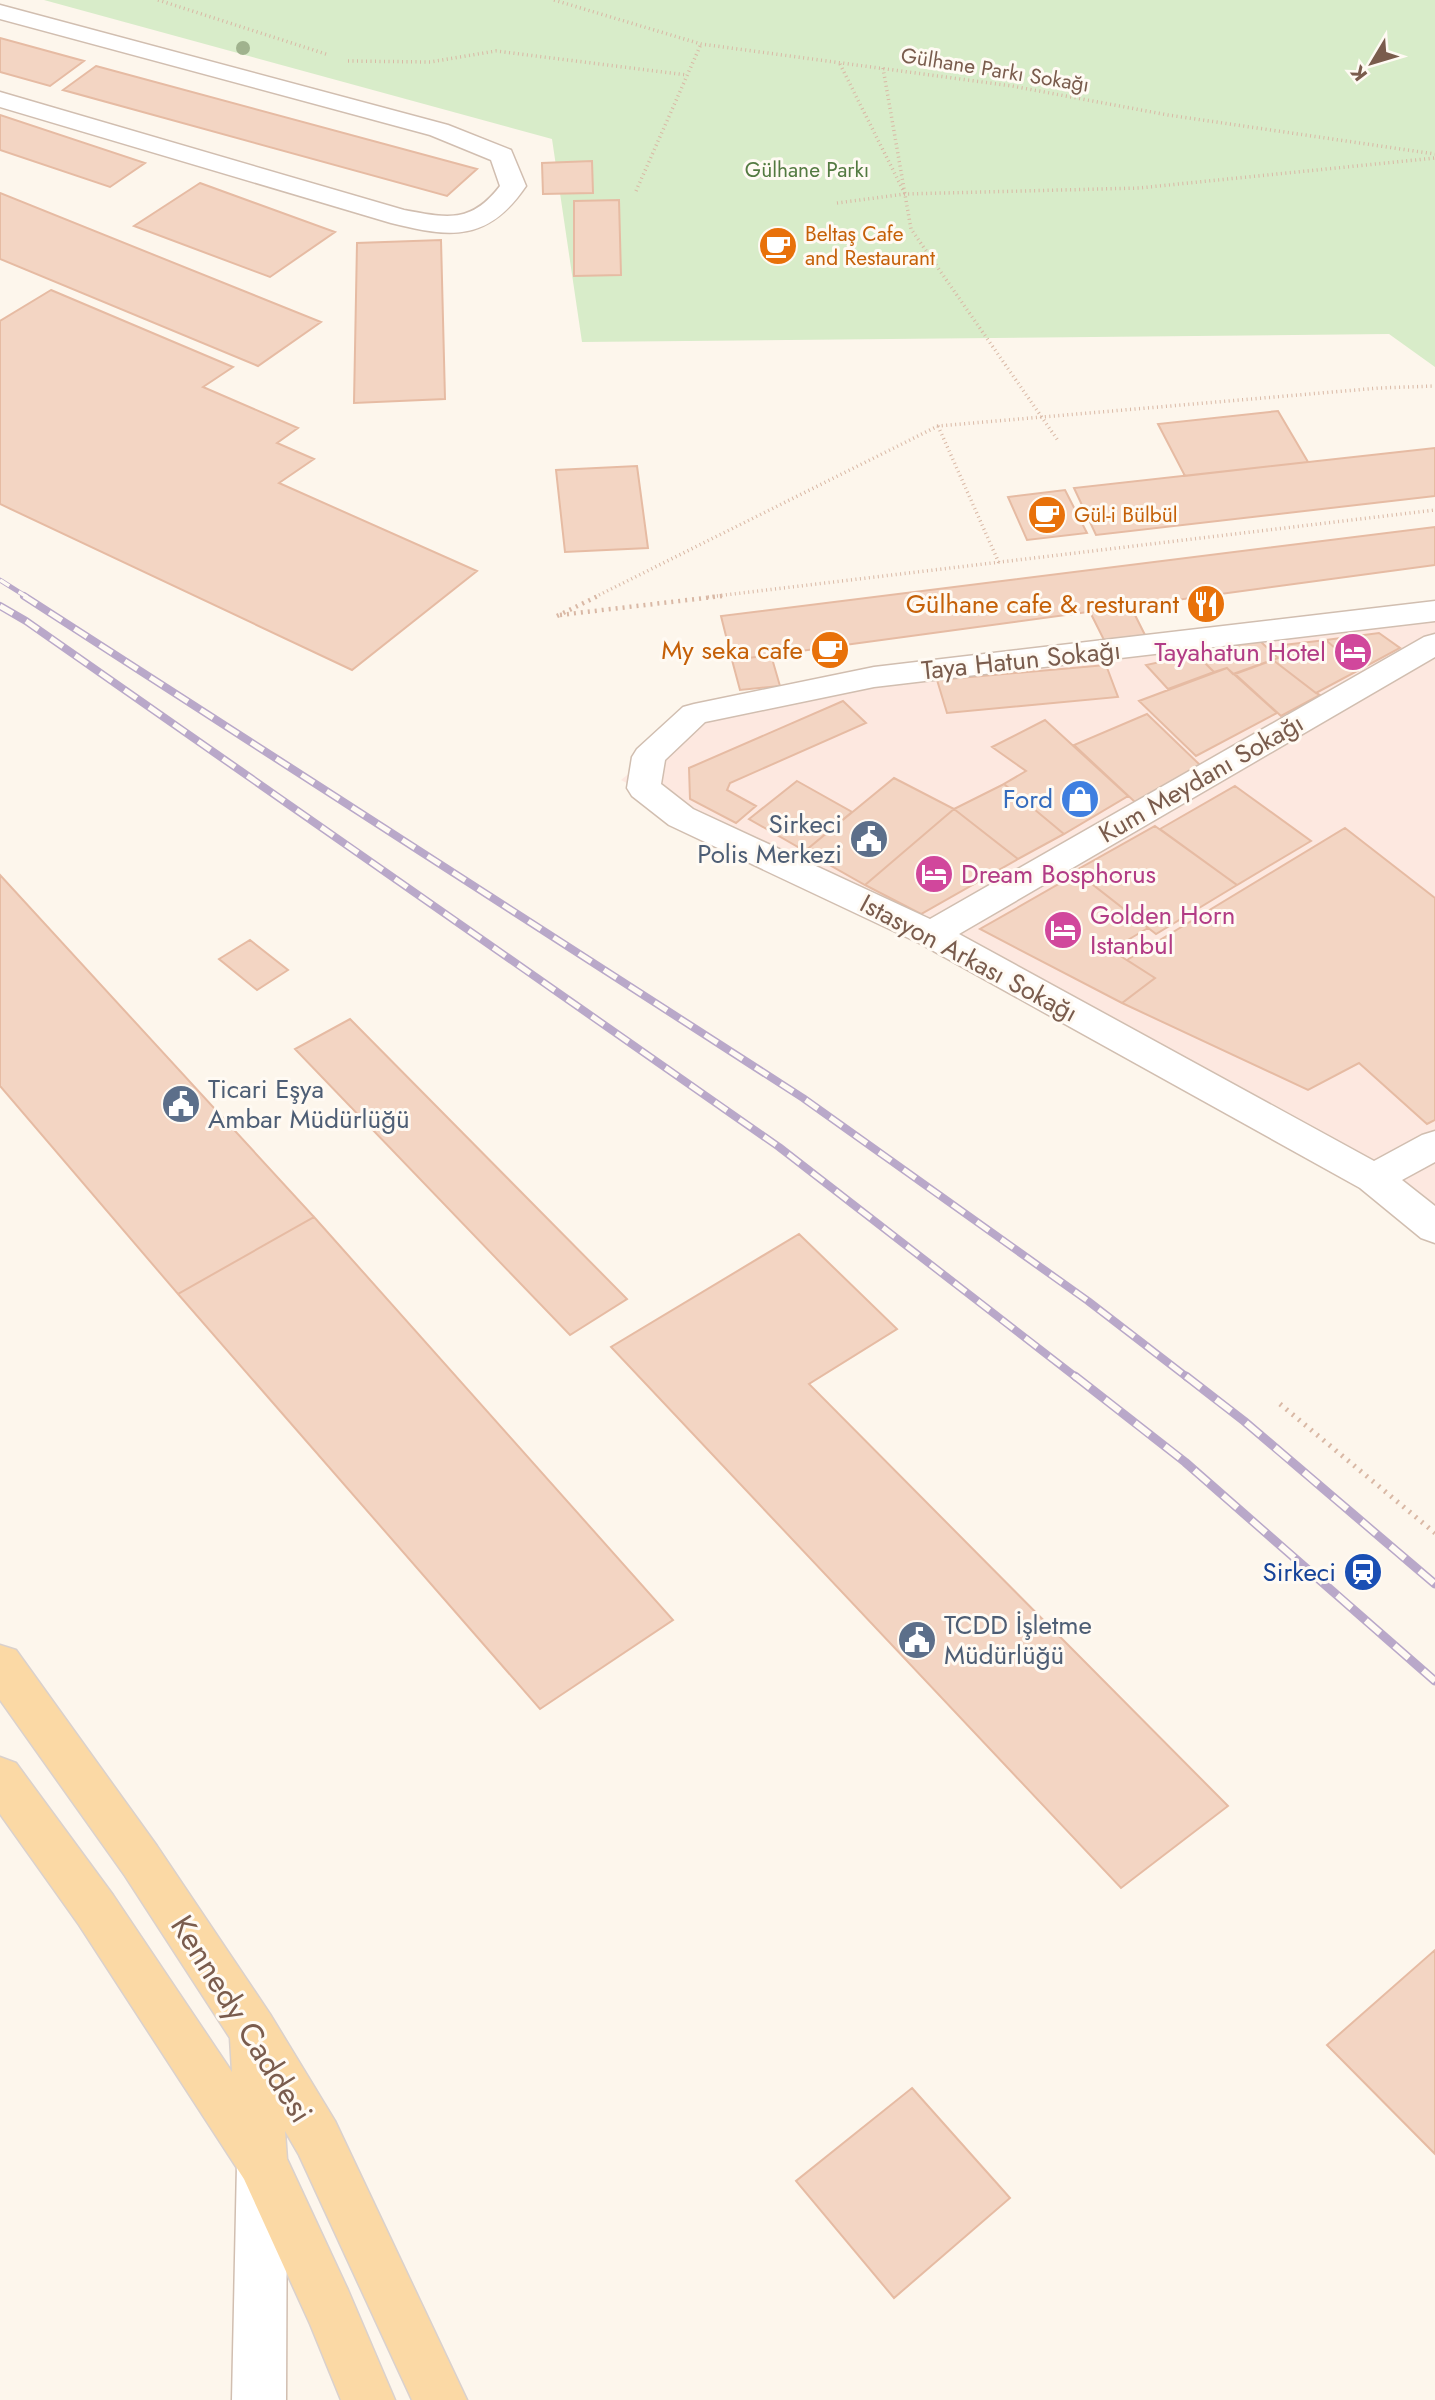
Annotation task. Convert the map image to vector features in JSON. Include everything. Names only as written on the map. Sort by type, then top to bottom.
[{"type":"main road","name":"Kennedy Caddesi","points":[[0,1664],[141,1861],[253,2031],[317,2138],[440,2400]]},
{"type":"main road","points":[[0,1777],[96,1910],[262,2161],[330,2308],[368,2400]]},
{"type":"main road","points":[[253,2031],[262,2161]]},
{"type":"street","points":[[0,12],[439,130],[502,155],[513,186],[500,207],[474,223],[438,225],[400,217],[0,99]]},
{"type":"street","name":"Taya Hatun Sokağı","points":[[694,714],[874,677],[1435,611]]},
{"type":"street","name":"Kum Meydanı Sokağı","points":[[931,934],[1435,644]]},
{"type":"street","name":"Istasyon Arkası Sokağı","points":[[694,714],[649,757],[644,788],[681,817],[931,934],[1374,1178],[1435,1228]]},
{"type":"street","points":[[1374,1178],[1435,1145]]},
{"type":"street","points":[[259,2400],[262,2161]]},
{"type":"path","points":[[158,0],[335,57]]},
{"type":"path","name":"Gülhane Parkı Sokağı","points":[[554,0],[701,44],[1012,86],[1168,115],[1435,156]]},
{"type":"path","points":[[636,191],[701,44]]},
{"type":"path","points":[[348,61],[430,62],[496,51],[687,75]]},
{"type":"path","points":[[839,63],[905,194]]},
{"type":"path","points":[[883,68],[911,229],[1059,442]]},
{"type":"path","points":[[837,203],[905,194],[1139,188],[1435,156]]},
{"type":"path","points":[[1435,386],[1379,388],[938,426],[556,616],[1435,510]]},
{"type":"path","points":[[938,426],[999,563]]},
{"type":"path","points":[[1280,1404],[1435,1533]]},
{"type":"shaded area","points":[[1435,618],[1435,1238],[1361,1176],[621,780],[697,719],[865,684]]},
{"type":"green space","name":"Gülhane Parkı","points":[[44,0],[1435,0],[1435,367],[1389,334],[582,342],[552,139]]},
{"type":"building","points":[[0,38],[84,61],[50,86],[0,72]]},
{"type":"building","points":[[96,66],[477,169],[447,196],[63,90]]},
{"type":"building","points":[[0,115],[145,163],[110,187],[0,150]]},
{"type":"building","points":[[592,161],[593,193],[543,194],[542,163]]},
{"type":"building","points":[[200,183],[335,232],[270,277],[134,226]]},
{"type":"building","points":[[0,193],[321,322],[258,366],[0,259]]},
{"type":"building","points":[[619,200],[621,275],[574,276],[574,201]]},
{"type":"building","points":[[441,240],[445,399],[354,403],[357,243]]},
{"type":"building","points":[[51,290],[233,367],[203,387],[298,428],[277,443],[314,459],[279,483],[477,571],[352,670],[0,504],[0,321]]},
{"type":"building","points":[[1278,411],[1308,462],[1185,476],[1158,424]]},
{"type":"building","points":[[1435,448],[1435,496],[1096,535],[1074,488]]},
{"type":"building","points":[[637,466],[648,548],[565,552],[556,470]]},
{"type":"building","name":"Gül-i Bülbül","points":[[1065,490],[1087,533],[1027,540],[1008,497]]},
{"type":"building","points":[[1435,527],[1435,565],[732,660],[721,616]]},
{"type":"building","points":[[1131,607],[1146,637],[1105,642],[1090,612]]},
{"type":"building","points":[[1379,633],[1400,648],[1359,670],[1326,640]]},
{"type":"building","points":[[1259,640],[1278,658],[1233,674],[1227,668],[1214,672],[1196,654]]},
{"type":"building","points":[[1326,640],[1359,670],[1316,693],[1273,660],[1291,652],[1283,645]]},
{"type":"building","points":[[1196,654],[1214,672],[1168,689],[1146,665]]},
{"type":"building","points":[[771,655],[780,686],[740,690],[732,660]]},
{"type":"building","points":[[1273,660],[1320,695],[1281,716],[1235,674]]},
{"type":"building","points":[[1106,665],[1118,697],[947,713],[937,680]]},
{"type":"building","points":[[1227,668],[1277,713],[1196,756],[1139,701]]},
{"type":"building","points":[[843,701],[866,723],[730,783],[727,790],[756,806],[736,823],[690,799],[689,768]]},
{"type":"building","points":[[1147,714],[1200,765],[1136,803],[1074,745]]},
{"type":"building","points":[[1045,720],[1128,796],[1064,834],[1004,784],[1026,771],[992,747]]},
{"type":"building","points":[[894,778],[954,809],[865,885],[805,851]]},
{"type":"building","points":[[797,781],[852,812],[805,851],[749,819]]},
{"type":"building","points":[[1004,784],[1064,834],[1018,859],[954,809]]},
{"type":"building","points":[[1235,786],[1311,841],[1237,885],[1160,829]]},
{"type":"building","points":[[954,809],[1018,859],[921,914],[865,885]]},
{"type":"building","points":[[1155,826],[1237,885],[1156,934],[1075,871]]},
{"type":"building","points":[[1345,828],[1435,898],[1435,1120],[1427,1124],[1359,1063],[1308,1090],[1122,1003],[1155,978],[1127,960]]},
{"type":"building","points":[[1078,873],[1148,928],[1111,950],[1155,978],[1122,1003],[980,929]]},
{"type":"building","points":[[0,875],[314,1217],[178,1294],[0,1086]]},
{"type":"building","points":[[250,940],[288,970],[257,990],[219,959]]},
{"type":"building","points":[[350,1019],[627,1299],[570,1335],[295,1049]]},
{"type":"building","points":[[314,1217],[673,1620],[540,1709],[178,1294]]},
{"type":"building","points":[[799,1234],[897,1329],[809,1384],[1228,1806],[1121,1888],[611,1347]]},
{"type":"building","points":[[1435,1950],[1435,2154],[1327,2045]]},
{"type":"building","points":[[912,2088],[1010,2198],[894,2298],[796,2181]]},
{"type":"railway","points":[[0,580],[27,597]]},
{"type":"railway","points":[[24,596],[803,1098],[1088,1301],[1188,1378]]},
{"type":"railway","points":[[0,606],[26,621],[779,1147],[1077,1378]]},
{"type":"railway","points":[[1075,1376],[1185,1462],[1435,1681]]},
{"type":"railway","points":[[1186,1376],[1244,1421],[1435,1584]]},
{"type":"place","name":"Beltaş Cafe and Restaurant","points":[[778,246]]},
{"type":"place","name":"Gül-i Bülbül","points":[[1047,515]]},
{"type":"place","name":"Gülhane cafe & resturant","points":[[1206,604]]},
{"type":"place","name":"My seka cafe","points":[[830,650]]},
{"type":"place","name":"Tayahatun Hotel","points":[[1353,652]]},
{"type":"place","name":"Ford","points":[[1080,799]]},
{"type":"place","name":"Sirkeci Polis Merkezi","points":[[869,839]]},
{"type":"place","name":"Dream Bosphorus","points":[[934,874]]},
{"type":"place","name":"Golden Horn Istanbul","points":[[1063,930]]},
{"type":"place","name":"Ticari Eşya Ambar Müdürlüğü","points":[[181,1104]]},
{"type":"place","name":"Sirkeci","points":[[1363,1572]]},
{"type":"place","name":"TCDD İşletme Müdürlüğü","points":[[917,1640]]}]
